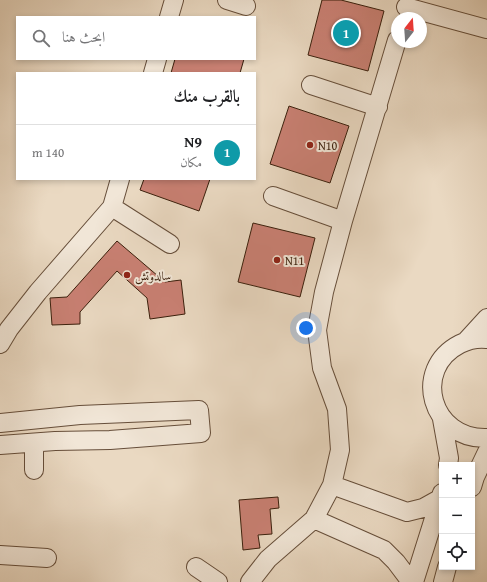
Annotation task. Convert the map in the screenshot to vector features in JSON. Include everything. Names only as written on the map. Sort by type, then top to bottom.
[{"type":"street","points":[[169,16],[174,0]]},
{"type":"street","points":[[226,0],[246,6]]},
{"type":"street","points":[[406,8],[487,29]]},
{"type":"street","points":[[250,582],[268,559],[314,519],[332,485],[340,450],[337,409],[322,368],[316,330],[324,292],[343,221],[395,48]]},
{"type":"street","points":[[153,72],[157,60]]},
{"type":"street","points":[[311,85],[378,107]]},
{"type":"street","points":[[0,344],[9,329],[38,292],[112,206],[120,180]]},
{"type":"street","points":[[274,196],[343,221]]},
{"type":"street","points":[[112,206],[170,244]]},
{"type":"street","points":[[466,341],[487,318]]},
{"type":"street","points":[[448,462],[442,419],[432,394],[433,381],[437,368],[444,357],[454,347],[466,341],[482,338],[487,339]]},
{"type":"street","points":[[0,423],[80,415],[199,410],[201,433],[110,440],[0,445]]},
{"type":"street","points":[[442,419],[452,429],[464,436],[477,439],[487,438]]},
{"type":"street","points":[[34,443],[34,470]]},
{"type":"street","points":[[475,477],[487,452]]},
{"type":"street","points":[[332,485],[407,512],[423,508],[439,498]]},
{"type":"street","points":[[412,582],[441,498]]},
{"type":"street","points":[[314,519],[384,550],[412,582]]},
{"type":"street","points":[[0,555],[47,558]]},
{"type":"street","points":[[196,567],[218,582]]},
{"type":"street","points":[[443,582],[446,570]]},
{"type":"building","points":[[322,0],[341,0],[384,11],[368,71],[308,55]]},
{"type":"building","points":[[175,60],[244,60],[240,72],[171,72]]},
{"type":"building","name":"N10","points":[[289,106],[349,126],[330,183],[270,164]]},
{"type":"building","points":[[144,180],[210,180],[199,211],[140,190]]},
{"type":"building","name":"N11","points":[[253,223],[315,238],[300,297],[238,282]]},
{"type":"building","points":[[117,241],[165,282],[181,280],[185,314],[150,319],[147,298],[117,271],[80,312],[80,324],[52,325],[50,298],[67,297]]},
{"type":"building","points":[[278,497],[279,508],[270,509],[272,534],[258,535],[260,548],[243,550],[239,500]]},
{"type":"place","name":"N9","points":[[346,33]]},
{"type":"place","name":"N10","points":[[310,145]]},
{"type":"place","name":"N11","points":[[277,260]]},
{"type":"place","name":"سالدوتش","points":[[127,275]]}]
